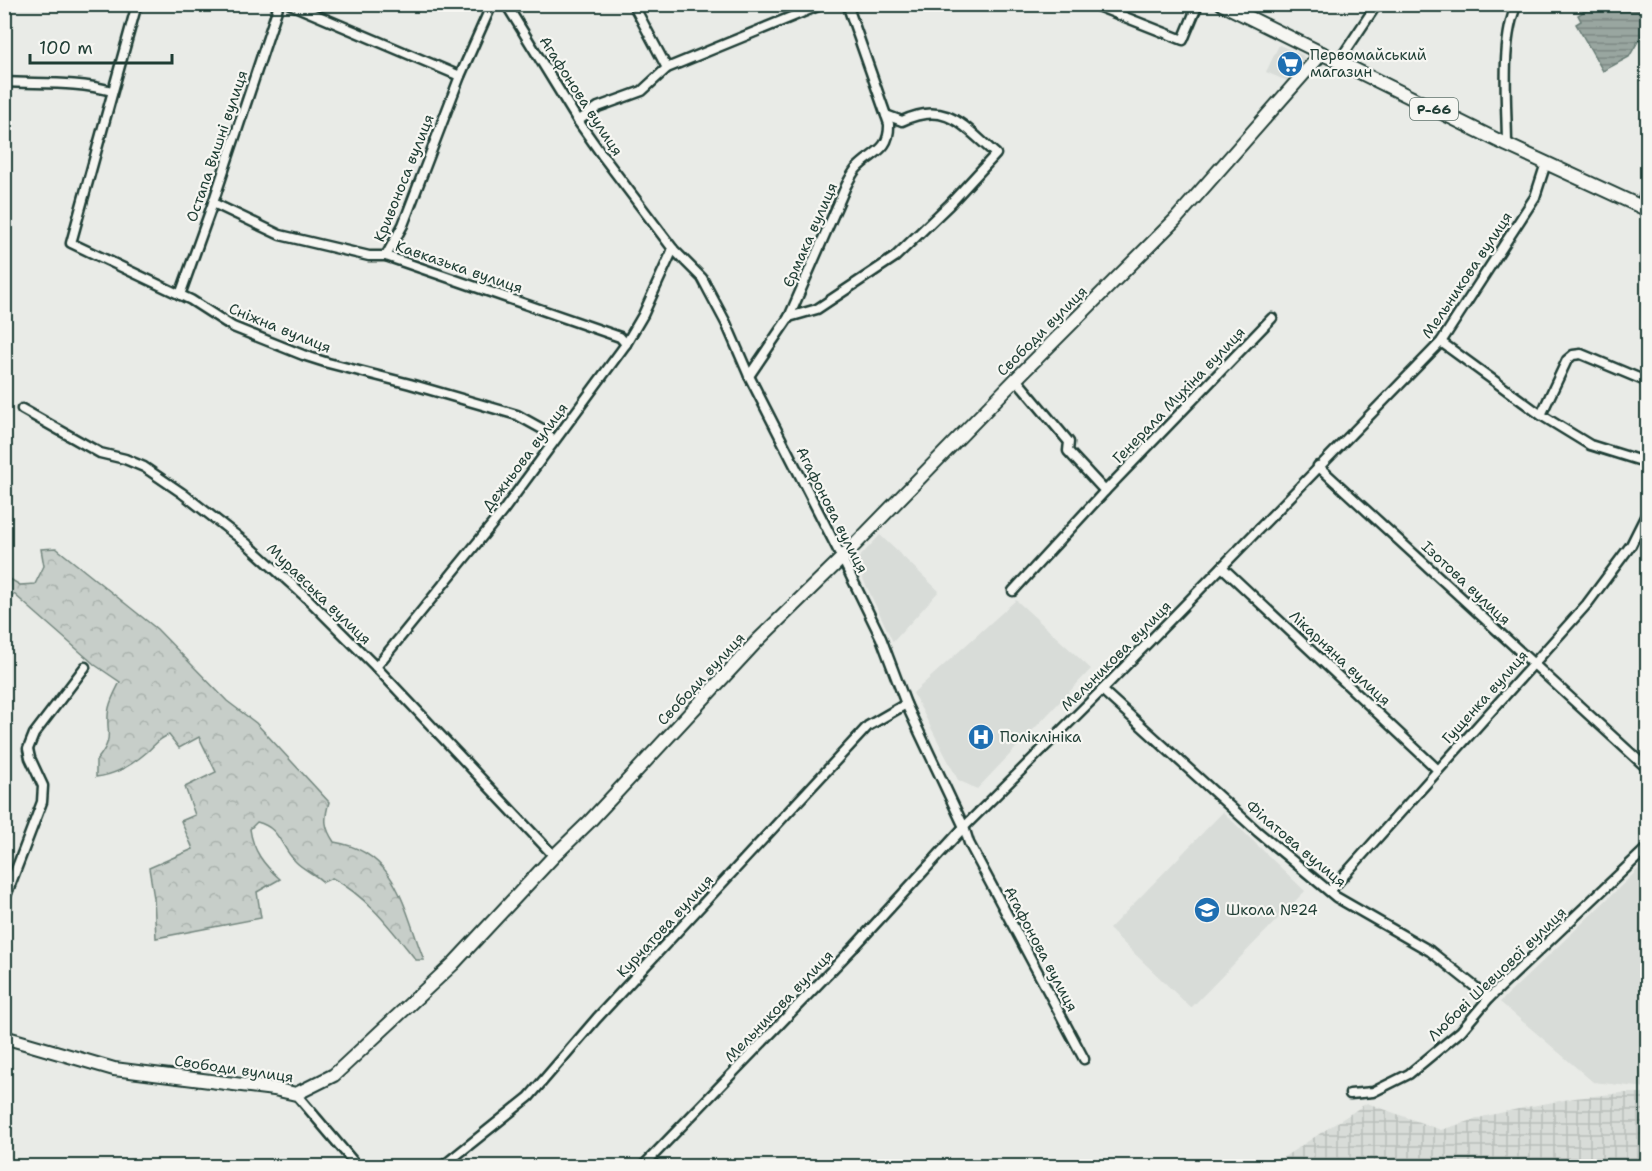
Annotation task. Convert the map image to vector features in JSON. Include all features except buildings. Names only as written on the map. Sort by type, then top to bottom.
[{"type":"street","points":[[4,82],[52,85],[72,82],[112,91],[137,4]]},
{"type":"street","name":"Остапа Вишні вулиця","points":[[180,295],[279,4]]},
{"type":"street","points":[[290,4],[460,76]]},
{"type":"street","name":"Кривоноса вулиця","points":[[386,256],[403,225],[460,76],[492,4]]},
{"type":"street","name":"Агафонова вулиця","points":[[506,4],[578,121],[674,249],[702,278],[726,322],[749,376],[881,638],[906,704],[964,827],[969,843],[1084,1059]]},
{"type":"street","points":[[633,4],[667,68]]},
{"type":"street","points":[[578,121],[598,106],[642,91],[667,68],[823,4]]},
{"type":"street","name":"Єрмака вулиця","points":[[749,376],[789,317],[846,186],[856,169],[886,143],[889,133],[886,115],[847,4]]},
{"type":"street","points":[[1092,4],[1183,40],[1198,4]]},
{"type":"street","name":"Р-66","points":[[1222,4],[1507,145],[1644,208]]},
{"type":"street","points":[[1339,61],[1377,4]]},
{"type":"street","points":[[1507,145],[1507,44],[1512,16],[1518,4]]},
{"type":"street","name":"Свободи вулиця","points":[[4,1037],[114,1069],[274,1089],[296,1094],[334,1075],[453,964],[758,640],[842,558],[1175,220],[1322,53]]},
{"type":"street","name":"Сніжна вулиця","points":[[112,91],[72,243],[180,295],[233,327],[303,355],[517,415],[546,431],[553,442]]},
{"type":"street","points":[[789,317],[817,309],[894,256],[936,218],[996,154],[957,120],[946,115],[937,112],[925,113],[902,121],[886,115]]},
{"type":"street","name":"Мельникова вулиця","points":[[643,1167],[855,946],[964,827],[1102,690],[1441,342],[1535,197],[1546,163]]},
{"type":"street","points":[[1644,208],[1647,187]]},
{"type":"street","name":"Кавказька вулиця","points":[[213,203],[280,235],[369,256],[386,256],[620,338],[626,344]]},
{"type":"street","name":"Дежньова вулиця","points":[[376,667],[502,511],[626,344],[643,315],[674,249]]},
{"type":"street","name":"Генерала Мухіна вулиця","points":[[1013,591],[1105,491],[1272,318]]},
{"type":"street","points":[[1441,342],[1541,415],[1590,445],[1647,463]]},
{"type":"street","points":[[1541,415],[1567,360],[1573,355],[1581,354],[1647,382]]},
{"type":"street","points":[[1016,379],[1069,442],[1068,451],[1105,491]]},
{"type":"street","name":"Муравська вулиця","points":[[22,409],[100,453],[125,459],[144,467],[182,493],[246,543],[309,600],[376,667],[554,856]]},
{"type":"street","name":"Ізотова вулиця","points":[[1318,466],[1647,769]]},
{"type":"street","name":"Гущенка вулиця","points":[[1330,891],[1587,604],[1631,545],[1647,511]]},
{"type":"street","name":"Лікарняна вулиця","points":[[1222,567],[1438,770]]},
{"type":"street","points":[[4,901],[42,802],[43,786],[28,749],[34,734],[85,667]]},
{"type":"street","name":"Філатова вулиця","points":[[1102,690],[1258,832],[1336,897],[1430,951],[1489,998]]},
{"type":"street","name":"Курчатова вулиця","points":[[443,1167],[529,1097],[597,1018],[868,726],[906,704]]},
{"type":"street","name":"Любові Шевцової вулиця","points":[[1350,1094],[1373,1092],[1409,1074],[1461,1031],[1489,998],[1647,847]]},
{"type":"street","points":[[296,1094],[357,1167]]},
{"type":"shaded area","points":[[1595,5],[1642,5],[1647,16],[1647,26],[1629,57],[1603,71],[1576,24],[1581,21],[1578,15]]},
{"type":"shaded area","points":[[1279,45],[1303,55],[1305,60],[1287,81],[1266,72]]},
{"type":"shaded area","points":[[880,535],[939,591],[893,642],[855,562]]},
{"type":"shaded area","name":"Поліклініка","points":[[1016,600],[1091,669],[977,789],[958,780],[913,693]]},
{"type":"shaded area","name":"Школа №24","points":[[1223,812],[1305,891],[1191,1008],[1109,929]]},
{"type":"shaded area","points":[[1647,861],[1647,1088],[1593,1082],[1500,1002]]},
{"type":"shaded area","points":[[1622,1093],[1647,1093],[1647,1166],[1270,1166],[1367,1103],[1441,1130],[1486,1116],[1532,1106]]},
{"type":"green space","points":[[56,548],[157,629],[227,701],[256,723],[329,802],[326,823],[334,842],[355,848],[372,858],[385,871],[404,903],[424,960],[416,960],[378,914],[357,894],[332,878],[323,882],[302,867],[291,856],[276,833],[257,822],[250,829],[254,844],[264,863],[280,879],[257,892],[261,918],[156,938],[154,898],[149,868],[193,849],[181,821],[195,815],[185,787],[216,772],[199,737],[179,748],[169,735],[117,772],[96,777],[96,761],[108,740],[109,708],[120,682],[95,665],[14,594],[5,606],[5,576],[20,585],[35,584],[44,566],[41,549]]},
{"type":"place","name":"Первомайський магазин","points":[[1290,64]]},
{"type":"place","name":"Поліклініка","points":[[981,737]]},
{"type":"place","name":"Школа №24","points":[[1207,910]]}]
